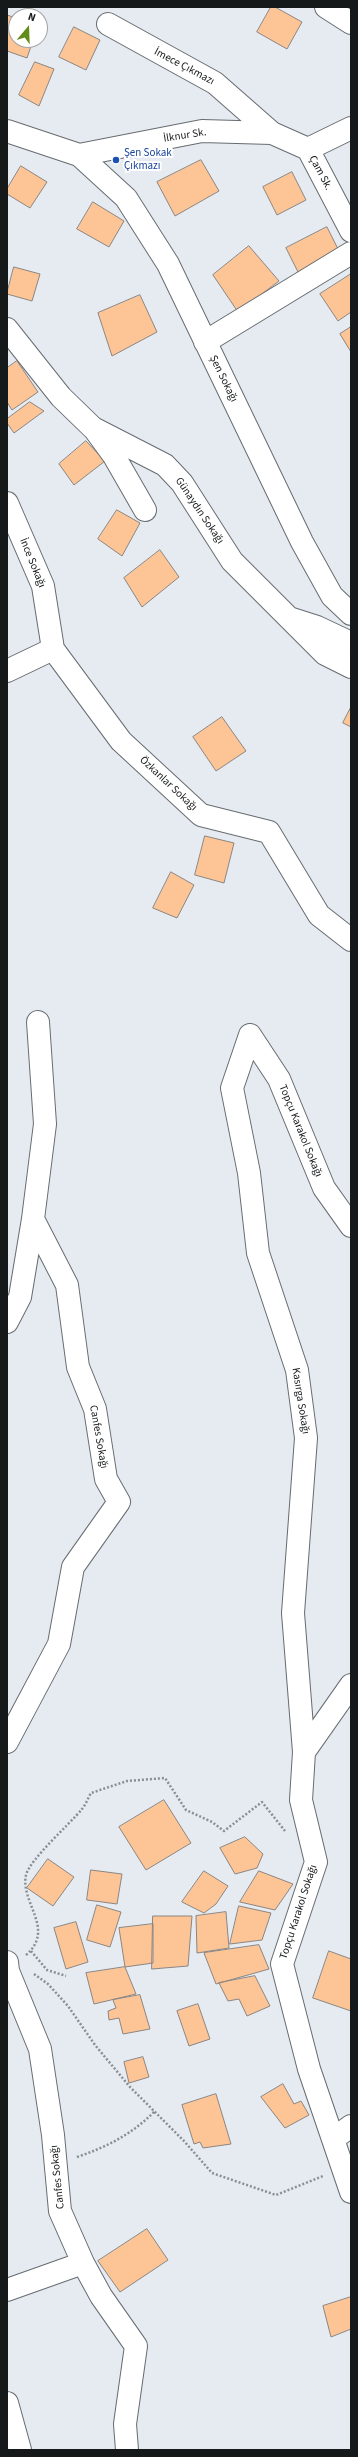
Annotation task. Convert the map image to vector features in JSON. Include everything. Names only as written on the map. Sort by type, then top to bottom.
[{"type":"street","points":[[326,7],[351,23]]},
{"type":"street","name":"İmece Çıkmazı","points":[[108,24],[215,82],[272,133]]},
{"type":"street","points":[[308,149],[351,128]]},
{"type":"street","points":[[7,131],[79,156]]},
{"type":"street","name":"İlknur Sk.","points":[[79,156],[202,131],[272,133]]},
{"type":"street","name":"Çam Sk.","points":[[272,133],[308,149],[351,232]]},
{"type":"street","name":"Şen Sokağı","points":[[79,156],[126,198],[168,264],[302,542],[332,596],[351,614]]},
{"type":"street","points":[[205,342],[351,253]]},
{"type":"street","name":"Günaydın Sokağı","points":[[7,329],[61,397],[93,428],[165,465],[182,483],[232,561],[286,617],[325,654],[351,667]]},
{"type":"street","points":[[93,428],[114,456],[145,510]]},
{"type":"street","name":"İnce Sokağı","points":[[7,503],[43,586],[53,649]]},
{"type":"street","points":[[286,617],[317,627],[351,643]]},
{"type":"street","points":[[7,671],[53,649]]},
{"type":"street","name":"Özkanlar Sokağı","points":[[53,649],[121,741],[201,815],[269,832],[319,915],[351,940]]},
{"type":"street","points":[[7,1322],[20,1297],[33,1219],[45,1124],[38,1022]]},
{"type":"street","name":"Topçu Karakol Sokağı","points":[[250,1035],[279,1079],[324,1188],[351,1226]]},
{"type":"street","name":"Kasırga Sokağı","points":[[250,1035],[232,1088],[249,1172],[258,1253],[296,1370],[306,1438],[292,1612],[304,1752]]},
{"type":"street","name":"Canfes Sokağı","points":[[7,1742],[59,1644],[73,1567],[118,1502],[106,1479],[95,1409],[78,1367],[67,1286],[33,1219]]},
{"type":"street","points":[[304,1752],[351,1685]]},
{"type":"street","name":"Topçu Karakol Sokağı","points":[[304,1752],[301,1800],[316,1862],[282,1964],[309,2069],[351,2192]]},
{"type":"street","name":"Canfes Sokağı","points":[[7,1967],[40,2049],[56,2163],[60,2211],[83,2263],[101,2296],[136,2346],[125,2424],[127,2450]]},
{"type":"street","points":[[333,2139],[351,2126]]},
{"type":"street","points":[[7,2290],[83,2263]]},
{"type":"street","points":[[7,2403],[20,2450]]},
{"type":"path","points":[[7,1967],[31,1951],[39,1934],[34,1911],[26,1888],[26,1874],[62,1830],[82,1809],[91,1793],[127,1781],[165,1778],[186,1810],[212,1822],[224,1831],[262,1802],[272,1811],[288,1834]]},
{"type":"path","points":[[31,1951],[47,1970],[66,1976]]},
{"type":"path","points":[[7,1967],[24,1968],[48,1984],[68,2006],[95,2045],[127,2084],[184,2140],[212,2173],[276,2195],[343,2168]]},
{"type":"path","points":[[56,2163],[106,2148],[144,2122],[154,2112]]},
{"type":"building","points":[[271,7],[275,7],[302,22],[287,49],[257,32]]},
{"type":"building","points":[[7,15],[8,48],[30,48],[27,58],[7,51]]},
{"type":"building","points":[[74,27],[100,40],[86,70],[59,57]]},
{"type":"building","points":[[35,62],[54,69],[39,106],[19,95]]},
{"type":"building","points":[[201,160],[219,191],[175,216],[157,182]]},
{"type":"building","points":[[21,166],[47,182],[30,208],[7,194],[7,189]]},
{"type":"building","points":[[292,172],[306,200],[277,215],[263,187]]},
{"type":"building","points":[[93,202],[124,221],[109,247],[77,229]]},
{"type":"building","points":[[327,227],[339,251],[298,272],[286,248]]},
{"type":"building","points":[[249,246],[279,281],[238,312],[213,275]]},
{"type":"building","points":[[14,267],[40,274],[32,301],[7,294]]},
{"type":"building","points":[[351,274],[351,312],[338,321],[320,294]]},
{"type":"building","points":[[140,295],[157,332],[112,356],[98,313]]},
{"type":"building","points":[[351,327],[351,352],[340,334]]},
{"type":"building","points":[[17,361],[38,392],[12,410],[7,402],[7,368]]},
{"type":"building","points":[[30,402],[44,411],[14,433],[7,423],[7,419]]},
{"type":"building","points":[[86,441],[105,461],[74,485],[59,464]]},
{"type":"building","points":[[117,510],[140,523],[122,556],[98,539]]},
{"type":"building","points":[[160,550],[179,577],[142,607],[124,578]]},
{"type":"building","points":[[351,707],[351,727],[343,723]]},
{"type":"building","points":[[222,717],[246,751],[216,771],[193,737]]},
{"type":"building","points":[[205,836],[234,843],[224,883],[195,875]]},
{"type":"building","points":[[171,872],[194,885],[177,918],[153,908]]},
{"type":"building","points":[[164,1800],[191,1843],[146,1870],[119,1827]]},
{"type":"building","points":[[245,1837],[263,1854],[257,1868],[235,1874],[220,1848]]},
{"type":"building","points":[[48,1859],[74,1877],[53,1906],[27,1888]]},
{"type":"building","points":[[91,1870],[122,1874],[117,1904],[87,1900]]},
{"type":"building","points":[[204,1871],[228,1886],[216,1904],[204,1913],[182,1902]]},
{"type":"building","points":[[259,1871],[293,1884],[275,1910],[240,1902]]},
{"type":"building","points":[[97,1905],[121,1912],[110,1947],[87,1940]]},
{"type":"building","points":[[239,1906],[271,1913],[262,1940],[230,1944]]},
{"type":"building","points":[[226,1912],[229,1948],[197,1953],[196,1916]]},
{"type":"building","points":[[153,1916],[192,1916],[188,1966],[152,1969]]},
{"type":"building","points":[[76,1922],[88,1962],[66,1969],[54,1928]]},
{"type":"building","points":[[153,1924],[153,1963],[125,1967],[119,1928]]},
{"type":"building","points":[[259,1945],[269,1969],[216,1984],[204,1953]]},
{"type":"building","points":[[329,1951],[351,1959],[351,2011],[313,1998]]},
{"type":"building","points":[[125,1967],[136,1994],[94,2004],[86,1973]]},
{"type":"building","points":[[255,1976],[270,2006],[247,2016],[239,1999],[228,2001],[219,1983]]},
{"type":"building","points":[[140,1995],[150,2029],[123,2034],[119,2018],[109,2020],[108,2011],[116,2008],[113,2000]]},
{"type":"building","points":[[198,2004],[210,2039],[189,2046],[177,2011]]},
{"type":"building","points":[[143,2057],[149,2077],[129,2083],[124,2062]]},
{"type":"building","points":[[283,2084],[294,2104],[301,2101],[309,2115],[285,2128],[261,2097]]},
{"type":"building","points":[[216,2094],[231,2144],[203,2148],[200,2142],[194,2144],[182,2105]]},
{"type":"building","points":[[147,2229],[168,2260],[120,2292],[98,2261]]},
{"type":"building","points":[[351,2297],[351,2329],[331,2337],[323,2306]]},
{"type":"place","name":"Şen Sokak Çıkmazı","points":[[116,160]]}]
